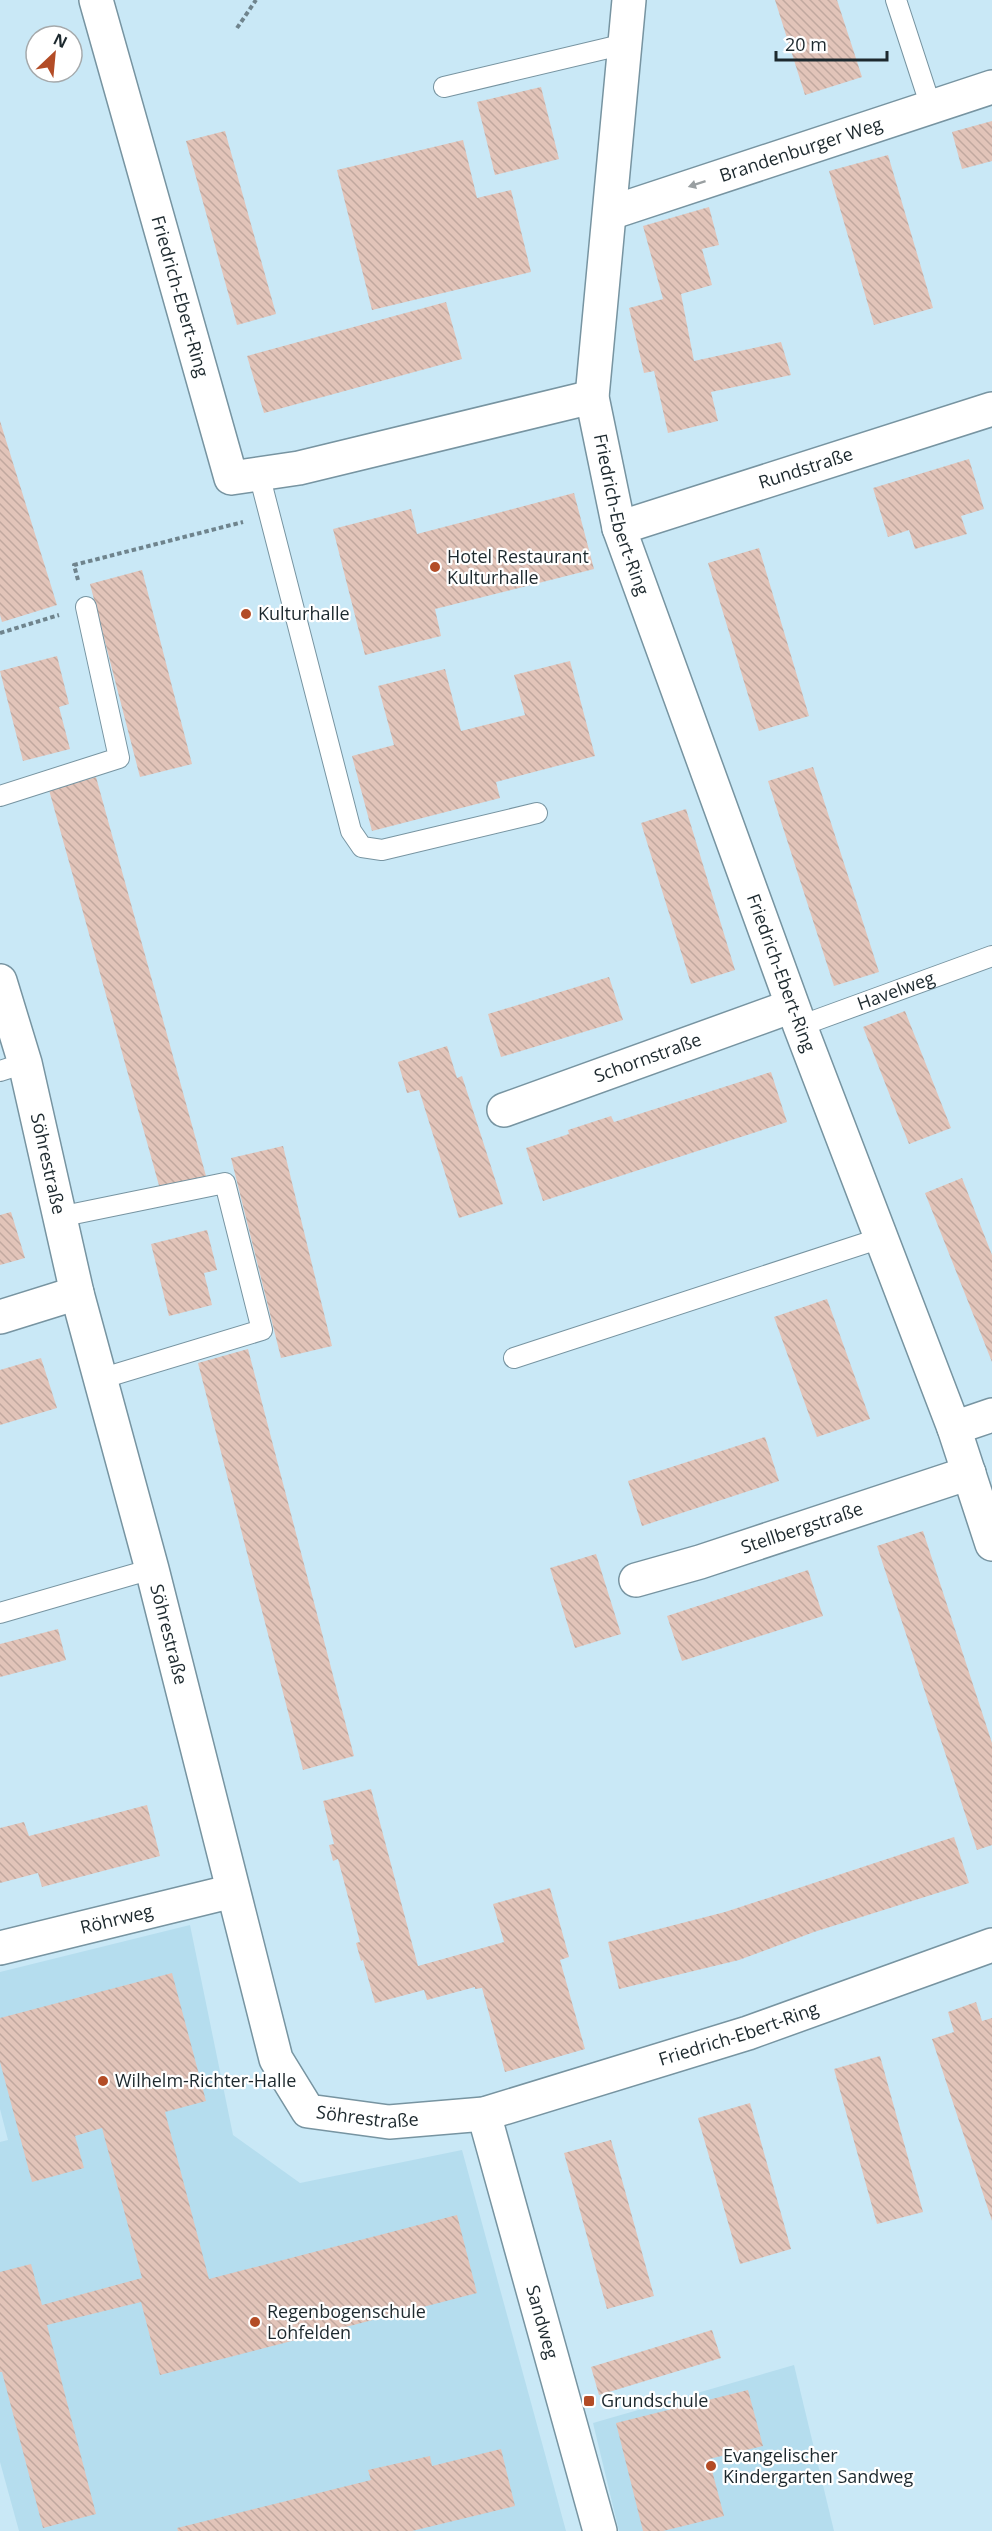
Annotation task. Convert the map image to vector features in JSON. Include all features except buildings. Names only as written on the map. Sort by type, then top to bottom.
[{"type":"street","name":"Friedrich-Ebert-Ring","points":[[96,0],[245,476]]},
{"type":"street","name":"Friedrich-Ebert-Ring","points":[[629,0],[592,397],[620,528],[796,1016],[954,1428],[992,1544]]},
{"type":"street","name":"Brandenburger Weg","points":[[609,213],[992,87]]},
{"type":"street","points":[[245,476],[299,468],[592,397]]},
{"type":"street","name":"Rundstraße","points":[[620,528],[992,409]]},
{"type":"street","name":"Söhrestraße","points":[[0,981],[12,1067],[60,1218],[77,1293],[152,1569],[276,2059],[308,2111],[389,2122],[484,2114]]},
{"type":"street","name":"Schornstraße","points":[[504,1110],[796,1016]]},
{"type":"street","points":[[0,1317],[77,1293]]},
{"type":"street","points":[[954,1428],[992,1415]]},
{"type":"street","name":"Stellbergstraße","points":[[636,1580],[700,1562],[969,1473]]},
{"type":"street","name":"Röhrweg","points":[[0,1948],[233,1891]]},
{"type":"street","name":"Friedrich-Ebert-Ring","points":[[484,2114],[748,2033],[992,1945]]},
{"type":"street","name":"Sandweg","points":[[484,2114],[600,2531]]},
{"type":"lane","points":[[896,0],[931,107]]},
{"type":"lane","points":[[444,87],[625,44]]},
{"type":"lane","points":[[245,476],[351,831],[362,847],[382,850],[537,813]]},
{"type":"lane","points":[[0,796],[119,758],[86,607]]},
{"type":"lane","name":"Havelweg","points":[[796,1016],[992,956]]},
{"type":"lane","points":[[60,1218],[225,1183],[262,1330],[100,1379]]},
{"type":"lane","points":[[514,1358],[881,1238]]},
{"type":"lane","points":[[0,1613],[152,1569]]},
{"type":"path","points":[[237,28],[256,0]]},
{"type":"path","points":[[0,633],[86,607],[74,565],[243,522],[245,476]]},
{"type":"shaded area","name":"Regenbogenschule Lohfelden","points":[[190,1925],[233,2135],[300,2183],[462,2150],[566,2531],[19,2531],[0,2462],[0,2142],[8,2140],[0,2109],[0,1972]]},
{"type":"shaded area","name":"Evangelischer Kindergarten Sandweg","points":[[794,2365],[834,2531],[619,2531],[593,2423]]},
{"type":"place","name":"Hotel Restaurant Kulturhalle","points":[[435,567]]},
{"type":"place","name":"Kulturhalle","points":[[246,614]]},
{"type":"place","name":"Wilhelm-Richter-Halle","points":[[103,2081]]},
{"type":"place","name":"Regenbogenschule Lohfelden","points":[[255,2322]]},
{"type":"place","name":"Grundschule","points":[[589,2401]]},
{"type":"place","name":"Evangelischer Kindergarten Sandweg","points":[[711,2466]]}]
